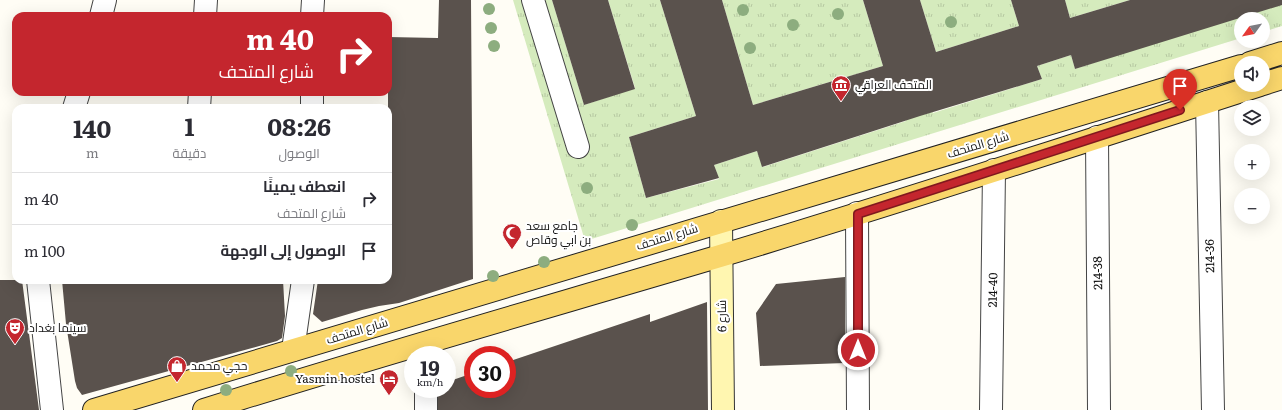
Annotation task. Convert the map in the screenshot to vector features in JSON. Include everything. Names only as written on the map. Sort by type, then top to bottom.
[{"type":"main road","points":[[1270,57],[1282,53]]},
{"type":"main road","name":"شارع المتحف","points":[[94,410],[1234,68]]},
{"type":"main road","points":[[1270,82],[1282,78]]},
{"type":"main road","points":[[204,410],[412,346],[858,214],[1238,92]]},
{"type":"street","points":[[102,12],[106,0]]},
{"type":"street","points":[[205,12],[206,0]]},
{"type":"street","points":[[312,12],[313,0]]},
{"type":"street","points":[[533,0],[578,147]]},
{"type":"street","name":"214-36","points":[[1207,102],[1213,410]]},
{"type":"street","name":"214-38","points":[[1097,137],[1099,410]]},
{"type":"street","name":"214-40","points":[[991,410],[994,170]]},
{"type":"street","points":[[858,214],[858,410]]},
{"type":"street","name":"شارع 6","points":[[721,221],[723,410]]},
{"type":"street","points":[[38,284],[52,410]]},
{"type":"street","points":[[293,350],[302,284]]},
{"type":"street","points":[[426,398],[426,410]]},
{"type":"green space","points":[[513,0],[552,0],[584,105],[635,88],[608,0],[660,0],[696,116],[629,137],[646,198],[719,179],[714,165],[757,151],[763,167],[906,121],[901,107],[928,99],[933,113],[1042,79],[1037,66],[1071,55],[1075,69],[1234,16],[1234,40],[585,241]]},
{"type":"green space","points":[[722,0],[863,0],[883,66],[753,105]]},
{"type":"green space","points":[[920,0],[1011,0],[1019,26],[936,52]]},
{"type":"green space","points":[[1065,0],[1130,0],[1070,18]]},
{"type":"green space","points":[[1282,0],[1282,26],[1270,30],[1270,12],[1246,12]]},
{"type":"building","points":[[439,0],[471,0],[473,279],[399,303],[362,310],[322,322],[313,314],[317,284],[392,284],[392,104],[388,104],[388,96],[392,96],[392,37],[438,38]]},
{"type":"building","points":[[552,0],[608,0],[635,89],[584,105]]},
{"type":"building","name":"المتحف العراقي","points":[[660,0],[722,0],[753,105],[883,66],[863,0],[920,0],[936,52],[1019,26],[1011,0],[1065,0],[1070,18],[1130,0],[1282,0],[1282,5],[1259,12],[1234,12],[1234,20],[1075,69],[1071,55],[1037,66],[1042,79],[920,116],[762,167],[757,151],[714,165],[719,178],[646,198],[629,137],[696,116]]},
{"type":"building","points":[[845,277],[845,363],[760,366],[756,313],[776,284]]},
{"type":"building","name":"سينما بغداد","points":[[0,280],[12,280],[12,284],[23,284],[39,410],[0,410]]},
{"type":"building","points":[[62,284],[283,284],[285,316],[282,338],[277,341],[82,395],[77,388],[75,381],[66,324]]},
{"type":"building","points":[[707,302],[708,410],[438,410],[438,398],[456,398],[456,379],[464,376],[464,398],[516,398],[516,359],[650,314],[650,322]]},
{"type":"place","name":"المتحف العراقي","points":[[841,102]]},
{"type":"place","name":"جامع سعد بن ابي وقاص","points":[[512,250]]},
{"type":"place","name":"سينما بغداد","points":[[15,345]]},
{"type":"place","name":"حجي محمد","points":[[177,383]]},
{"type":"place","name":"Yasmin hostel","points":[[389,396]]},
{"type":"route","points":[[858,350],[858,214],[1180,110]]}]
